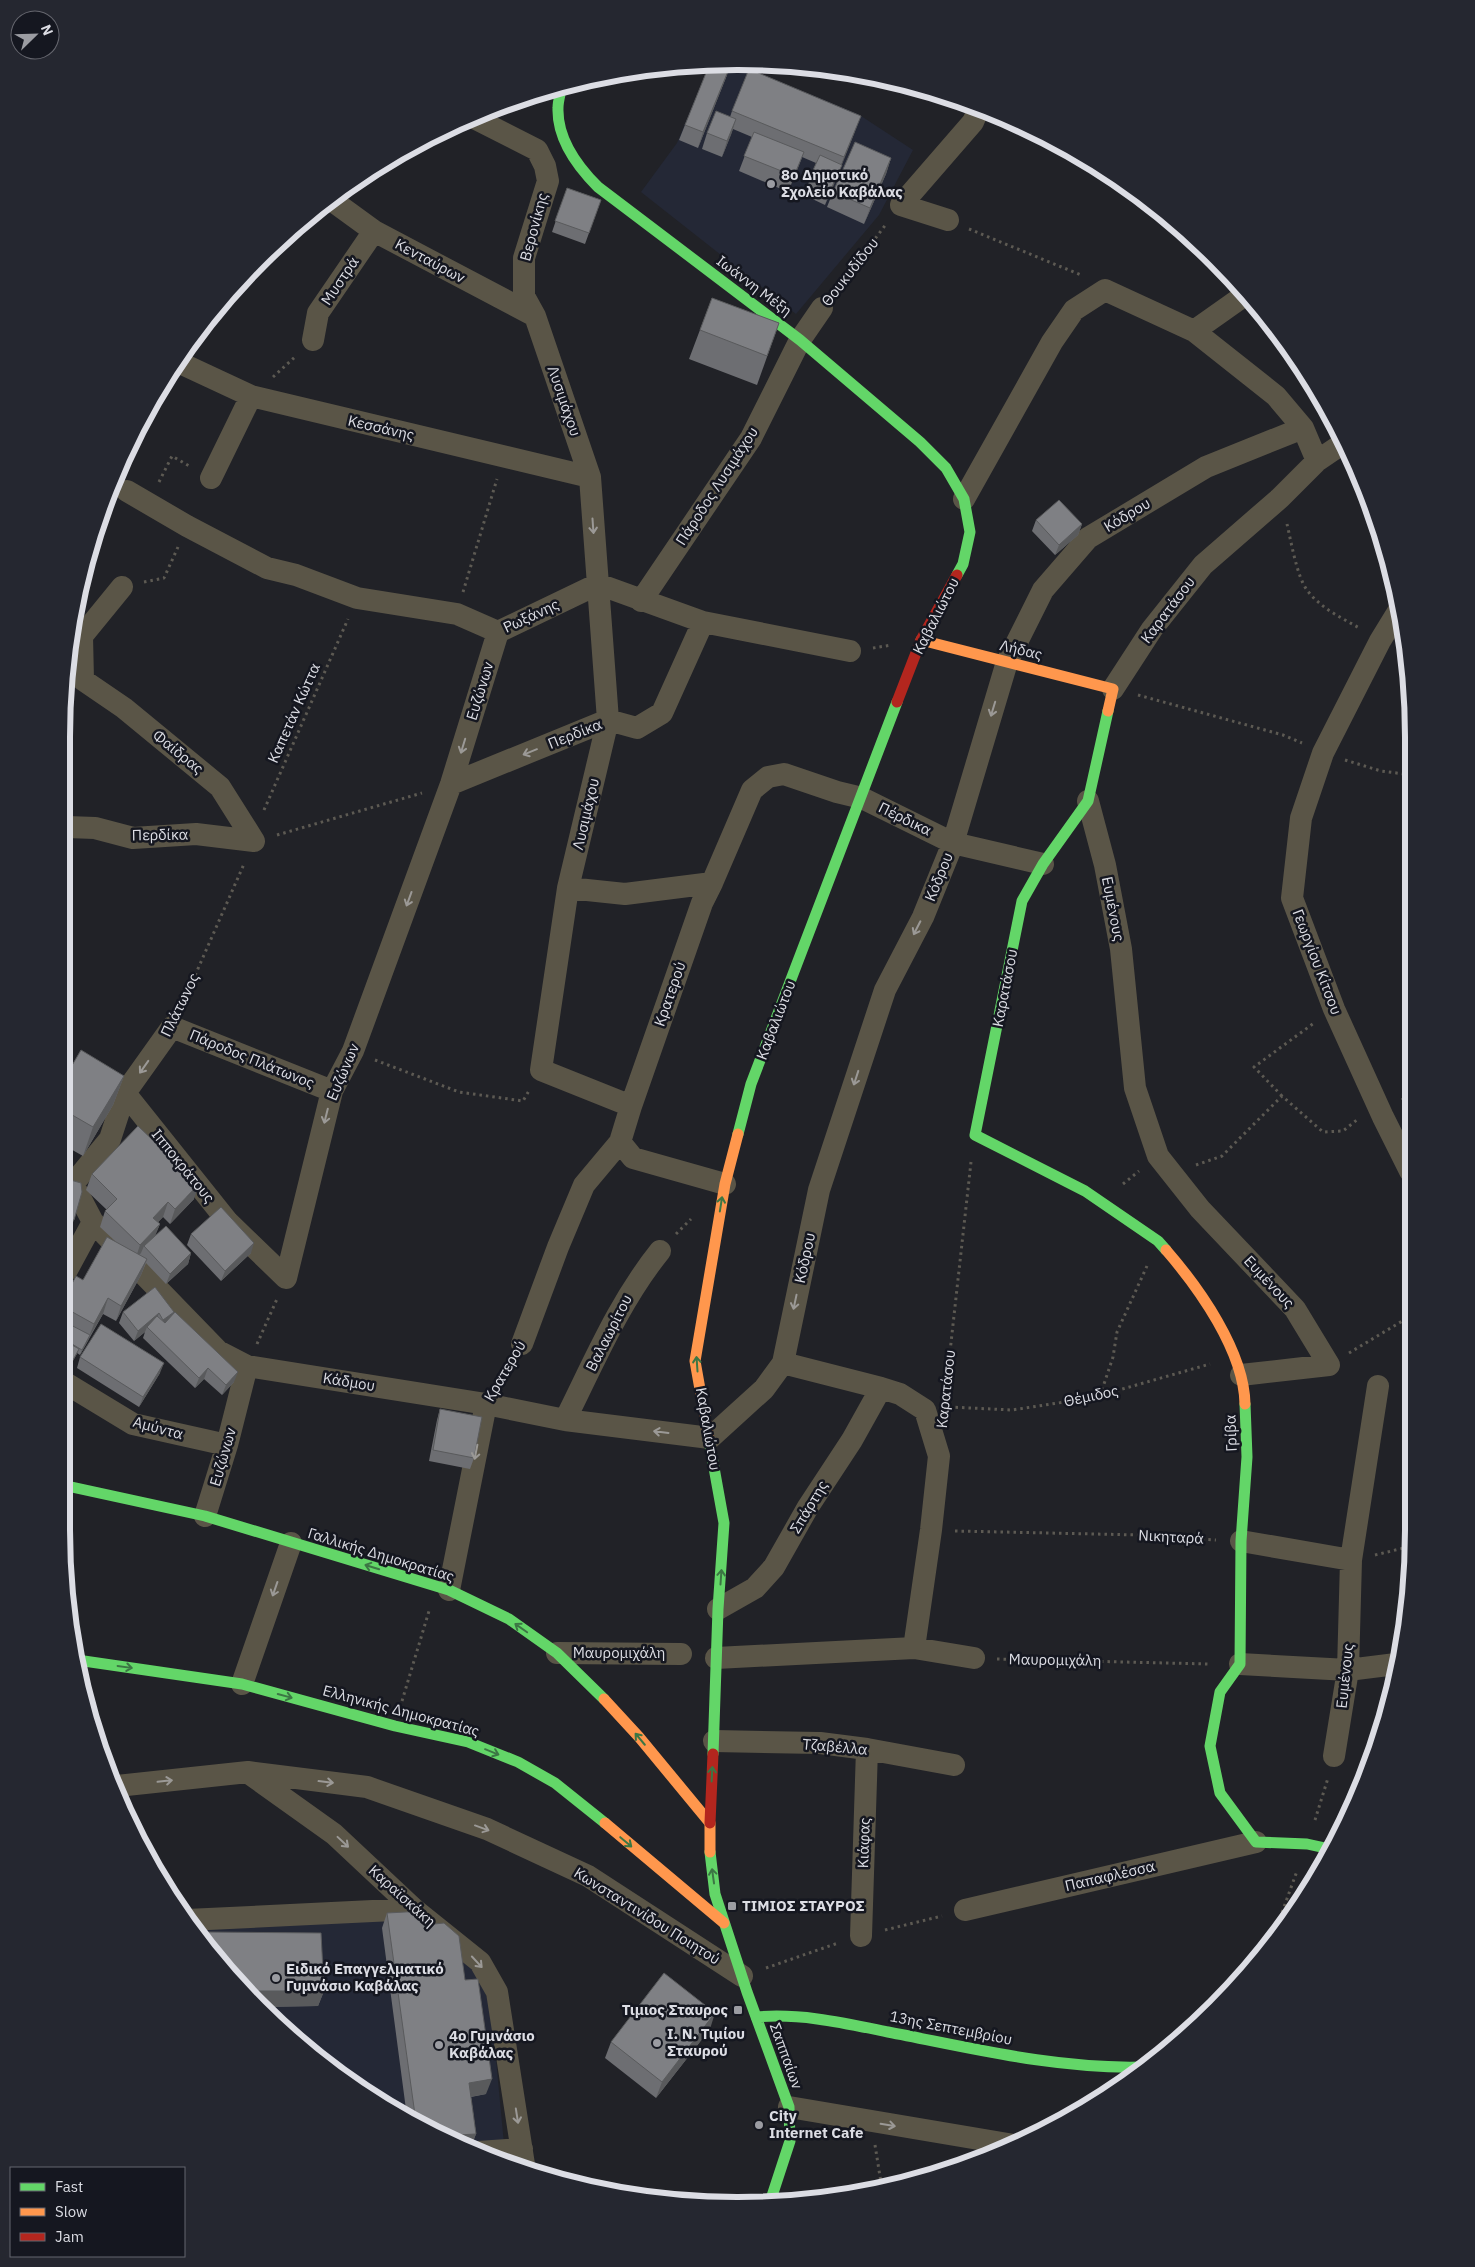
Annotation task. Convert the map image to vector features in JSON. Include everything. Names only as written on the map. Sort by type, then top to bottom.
[{"type":"street","name":"Ιωάννη Μέξη","points":[[560,94],[558,110],[562,134],[571,155],[585,176],[607,196],[800,340],[920,442],[946,468],[964,499]]},
{"type":"street","points":[[948,220],[901,205],[973,122],[976,114]]},
{"type":"street","name":"Βερονίκης","points":[[481,121],[537,150],[545,166],[548,181],[524,258],[524,296],[535,316]]},
{"type":"street","name":"Κενταύρων","points":[[337,204],[374,232],[535,316]]},
{"type":"street","name":"Μυστρά","points":[[313,340],[318,314],[374,232]]},
{"type":"street","points":[[964,499],[1052,342],[1074,310],[1105,290],[1194,331],[1276,396],[1303,428],[1317,462]]},
{"type":"street","points":[[1194,331],[1240,298]]},
{"type":"street","name":"Θουκυδίδου","points":[[800,340],[822,308]]},
{"type":"street","name":"Λυσιμάχου","points":[[535,316],[590,478],[608,720],[568,888],[540,1070]]},
{"type":"street","name":"Πάροδος Λυσιμάχου","points":[[641,600],[751,438],[800,340]]},
{"type":"street","name":"Κεσσάνης","points":[[184,365],[251,396],[590,478]]},
{"type":"street","points":[[211,478],[251,396]]},
{"type":"street","name":"Κόδρου","points":[[710,1438],[764,1389],[783,1363],[819,1190],[885,990],[923,917],[953,843],[1007,662],[1043,590],[1088,538],[1206,467],[1303,428]]},
{"type":"street","name":"Καρατάσου","points":[[975,1135],[1022,901],[1043,864],[1088,801],[1113,689],[1152,629],[1203,565],[1280,498],[1317,462],[1338,447]]},
{"type":"street","name":"Ρωξάνης","points":[[127,491],[187,526],[267,568],[296,575],[357,598],[457,614],[498,632],[598,584]]},
{"type":"street","name":"Καβαλιώτου","points":[[710,1823],[718,1609],[724,1523],[695,1361],[725,1184],[751,1084],[921,640],[963,564],[970,532],[964,499]]},
{"type":"street","points":[[598,584],[702,622],[850,651]]},
{"type":"street","points":[[79,630],[122,587]]},
{"type":"street","name":"Γεωργίου Κίτσου","points":[[1394,617],[1324,752],[1301,818],[1292,898],[1334,1009],[1405,1162]]},
{"type":"street","name":"Περδίκα","points":[[451,784],[608,720],[637,728],[662,713],[702,622]]},
{"type":"street","name":"Ευζώνων","points":[[286,1278],[332,1091],[353,1051],[451,784],[498,632]]},
{"type":"street","name":"Φαίδρας","points":[[78,639],[83,680],[124,708],[220,786],[253,839]]},
{"type":"street","name":"Λήδας","points":[[921,640],[1113,689]]},
{"type":"street","name":"Πέρδικα","points":[[768,777],[784,774],[837,792],[862,798],[953,843],[1043,864]]},
{"type":"street","name":"Κρατερού","points":[[631,1106],[702,903],[752,790],[768,777]]},
{"type":"street","name":"Ευμένους","points":[[1088,801],[1105,865],[1121,949],[1135,1088],[1158,1156],[1200,1209],[1295,1309],[1329,1365]]},
{"type":"street","name":"Περδίκα","points":[[70,827],[95,828],[133,838],[196,834],[253,839]]},
{"type":"street","points":[[568,888],[625,894],[712,883]]},
{"type":"street","name":"Πάροδος Πλάτωνος","points":[[172,1027],[332,1091]]},
{"type":"street","name":"Πλάτωνος","points":[[70,1183],[110,1139],[125,1093],[172,1027]]},
{"type":"street","points":[[540,1070],[631,1106],[620,1142],[634,1158],[725,1184]]},
{"type":"street","name":"Ιπποκράτους","points":[[125,1093],[228,1222],[286,1278]]},
{"type":"street","name":"Γρίβα","points":[[975,1135],[1086,1191],[1158,1241],[1192,1280],[1216,1321],[1237,1366],[1245,1396],[1247,1457],[1242,1541],[1240,1664]]},
{"type":"street","name":"Κρατερού","points":[[522,1344],[558,1247],[584,1185],[620,1142]]},
{"type":"street","name":"Κάδμου","points":[[70,1183],[94,1222],[218,1351],[247,1366],[486,1404],[565,1420],[710,1438]]},
{"type":"street","points":[[70,1265],[94,1222]]},
{"type":"street","name":"Βαλαωρίτου","points":[[565,1420],[615,1319],[639,1277],[660,1251]]},
{"type":"street","points":[[783,1363],[900,1394],[925,1410],[939,1456],[931,1530],[914,1648]]},
{"type":"street","points":[[1237,1366],[1329,1365]]},
{"type":"street","name":"Ευζώνων","points":[[205,1516],[227,1446],[247,1366]]},
{"type":"street","name":"Αμύντα","points":[[70,1386],[133,1424],[227,1446]]},
{"type":"street","name":"Ευμένους","points":[[1334,1756],[1348,1670],[1351,1560],[1378,1386]]},
{"type":"street","name":"Σπάρτης","points":[[718,1609],[755,1588],[774,1567],[808,1507],[852,1440],[881,1388]]},
{"type":"street","name":"Κρατερού","points":[[442,1588],[486,1404]]},
{"type":"street","name":"Γαλλικής Δημοκρατίας","points":[[70,1487],[205,1516],[291,1542],[442,1588],[509,1620],[557,1653],[639,1737],[710,1823]]},
{"type":"street","points":[[1242,1541],[1351,1560]]},
{"type":"street","points":[[242,1684],[291,1542]]},
{"type":"street","points":[[716,1658],[914,1648],[974,1658]]},
{"type":"street","name":"Μαυρομιχάλη","points":[[557,1653],[681,1654]]},
{"type":"street","name":"Ελληνικής Δημοκρατίας","points":[[83,1661],[242,1684],[395,1726],[468,1742],[518,1762],[555,1784],[588,1808],[724,1923]]},
{"type":"street","points":[[1324,1848],[1307,1844],[1256,1842],[1220,1793],[1210,1746],[1220,1692],[1240,1664],[1348,1670],[1391,1665]]},
{"type":"street","name":"Τζαβέλλα","points":[[714,1741],[820,1744],[867,1749],[954,1766]]},
{"type":"street","name":"Κιάφας","points":[[860,1936],[867,1749]]},
{"type":"street","name":"Κωνσταντινίδου Ποιητού","points":[[121,1785],[248,1772],[367,1787],[487,1829],[588,1876],[742,1976]]},
{"type":"street","name":"Καραϊσκάκη","points":[[248,1772],[334,1834],[414,1909],[480,1962],[498,1992],[524,2162]]},
{"type":"street","points":[[710,1823],[715,1894],[724,1923]]},
{"type":"street","name":"Παπαφλέσσα","points":[[965,1910],[1256,1842]]},
{"type":"street","points":[[196,1920],[414,1909]]},
{"type":"street","name":"Σαππαίων","points":[[724,1923],[789,2107],[790,2141],[772,2196]]},
{"type":"street","name":"13ης Σεπτεμβρίου","points":[[756,2018],[777,2015],[805,2016],[1051,2063],[1106,2068],[1133,2067]]},
{"type":"street","points":[[789,2107],[1000,2143]]},
{"type":"street","points":[[494,2151],[522,2149]]},
{"type":"path","name":"Θουκυδίδου","points":[[822,308],[901,205]]},
{"type":"path","points":[[948,220],[1090,279],[1105,290]]},
{"type":"path","points":[[251,396],[313,340]]},
{"type":"path","points":[[150,503],[172,456],[211,478]]},
{"type":"path","points":[[457,614],[504,456]]},
{"type":"path","points":[[1280,498],[1297,564],[1306,590],[1323,606],[1380,641]]},
{"type":"path","points":[[122,587],[164,578],[187,526]]},
{"type":"path","name":"Καπετάν Κώττα","points":[[253,839],[357,598]]},
{"type":"path","points":[[850,651],[921,640]]},
{"type":"path","points":[[1113,689],[1283,735],[1324,752],[1381,771],[1405,774]]},
{"type":"path","points":[[253,839],[451,784]]},
{"type":"path","name":"Πλάτωνος","points":[[172,1027],[253,839]]},
{"type":"path","points":[[1334,1009],[1254,1068],[1323,1132],[1344,1131],[1377,1104]]},
{"type":"path","points":[[353,1051],[460,1092],[523,1101],[540,1070]]},
{"type":"path","points":[[1172,1174],[1222,1156],[1282,1096]]},
{"type":"path","name":"Καρατάσου","points":[[944,1407],[975,1135]]},
{"type":"path","points":[[1101,1202],[1158,1156]]},
{"type":"path","points":[[1100,1396],[1113,1357],[1117,1332],[1158,1241]]},
{"type":"path","points":[[247,1366],[286,1278]]},
{"type":"path","points":[[1329,1365],[1405,1319]]},
{"type":"path","name":"Κρατερού","points":[[486,1404],[522,1344]]},
{"type":"path","name":"Θέμιδος","points":[[944,1407],[1012,1410],[1100,1396],[1237,1366]]},
{"type":"path","name":"Νικηταρά","points":[[931,1530],[1141,1535],[1242,1541]]},
{"type":"path","points":[[1351,1560],[1405,1548]]},
{"type":"path","points":[[395,1726],[442,1588]]},
{"type":"path","name":"Μαυρομιχάλη","points":[[974,1658],[1240,1664]]},
{"type":"path","points":[[871,2122],[881,2181]]},
{"type":"shaded area","name":"8ο Δημοτικό Σχολείο Καβάλας","points":[[752,70],[858,114],[913,150],[879,215],[796,314],[641,192],[677,143],[707,71]]},
{"type":"shaded area","points":[[410,1913],[476,1971],[491,2007],[504,2144],[479,2145],[404,2108],[367,2085],[297,2031],[236,1970],[200,1925]]},
{"type":"building","points":[[728,70],[703,132],[685,125],[707,71]]},
{"type":"building","points":[[748,70],[752,70],[861,116],[844,157],[732,111]]},
{"type":"building","points":[[716,111],[736,119],[727,141],[707,133]]},
{"type":"building","points":[[754,132],[804,152],[794,176],[744,156]]},
{"type":"building","points":[[855,142],[891,158],[870,208],[833,192]]},
{"type":"building","points":[[820,155],[842,165],[831,189],[809,179]]},
{"type":"building","points":[[567,188],[601,200],[589,233],[555,221]]},
{"type":"building","points":[[712,298],[779,323],[767,356],[700,330]]},
{"type":"building","points":[[1059,500],[1082,524],[1059,545],[1036,520]]},
{"type":"building","points":[[81,1050],[124,1076],[93,1127],[70,1114],[70,1069]]},
{"type":"building","points":[[138,1126],[199,1184],[175,1209],[168,1202],[153,1218],[160,1224],[140,1245],[105,1211],[117,1199],[92,1174]]},
{"type":"building","points":[[70,1180],[81,1183],[82,1192],[74,1220],[70,1220]]},
{"type":"building","points":[[221,1207],[254,1243],[225,1271],[191,1234]]},
{"type":"building","points":[[166,1226],[191,1253],[170,1274],[144,1246]]},
{"type":"building","points":[[107,1237],[147,1259],[121,1306],[108,1298],[94,1324],[70,1311],[70,1287],[76,1276],[83,1280]]},
{"type":"building","points":[[155,1287],[174,1312],[163,1320],[159,1313],[138,1331],[123,1312]]},
{"type":"building","points":[[175,1312],[238,1372],[226,1385],[208,1368],[199,1378],[147,1327],[157,1316],[165,1323]]},
{"type":"building","points":[[101,1324],[164,1363],[143,1397],[80,1357]]},
{"type":"building","points":[[70,1325],[90,1335],[82,1350],[70,1343]]},
{"type":"building","points":[[72,1345],[79,1349],[70,1365],[70,1346]]},
{"type":"building","points":[[440,1409],[482,1417],[474,1458],[433,1450]]},
{"type":"building","name":"4ο Γυμνάσιο Καβάλας","points":[[423,1911],[425,1925],[444,1923],[459,1936],[465,1980],[478,1979],[492,2079],[469,2083],[476,2134],[457,2135],[415,2114],[387,1913]]},
{"type":"building","name":"Ειδικό Επαγγελματικό Γυμνάσιο Καβάλας","points":[[206,1933],[321,1933],[324,1991],[256,1991],[236,1970]]},
{"type":"building","name":"Ι. Ν. Τιμίου Σταυρού","points":[[664,1973],[715,2013],[662,2082],[611,2042]]},
{"type":"traffic: fast","points":[[560,95],[559,119],[565,141],[576,161],[598,187],[800,340],[920,442],[946,468],[964,499],[970,532],[963,564],[957,575]]},
{"type":"traffic: fast","points":[[738,1134],[751,1084],[897,702]]},
{"type":"traffic: fast","points":[[1108,711],[1088,801],[1043,864],[1022,901],[975,1135],[1085,1191],[1158,1241],[1166,1250]]},
{"type":"traffic: fast","points":[[1245,1404],[1247,1457],[1241,1541],[1240,1664],[1220,1692],[1210,1746],[1220,1793],[1256,1842],[1307,1844],[1324,1848]]},
{"type":"traffic: fast","points":[[709,1440],[724,1523],[718,1609],[713,1754]]},
{"type":"traffic: fast","points":[[70,1487],[205,1516],[449,1590],[509,1619],[557,1653],[604,1699]]},
{"type":"traffic: fast","points":[[83,1661],[242,1684],[395,1726],[468,1742],[518,1762],[555,1783],[605,1823]]},
{"type":"traffic: fast","points":[[710,1852],[715,1894],[747,1992],[789,2107],[790,2141],[772,2196]]},
{"type":"traffic: fast","points":[[756,2017],[789,2016],[822,2020],[982,2051],[1045,2061],[1077,2065],[1133,2067]]},
{"type":"traffic: slow","points":[[921,640],[1113,689],[1108,711]]},
{"type":"traffic: slow","points":[[709,1440],[695,1361],[725,1184],[738,1134]]},
{"type":"traffic: slow","points":[[1166,1250],[1179,1265],[1218,1321],[1237,1363],[1243,1384],[1245,1404]]},
{"type":"traffic: slow","points":[[604,1699],[639,1737],[710,1823],[710,1852]]},
{"type":"traffic: slow","points":[[605,1823],[724,1923]]},
{"type":"traffic: jam","points":[[897,702],[921,640],[957,575]]},
{"type":"traffic: jam","points":[[710,1823],[713,1754]]},
{"type":"place","name":"8ο Δημοτικό Σχολείο Καβάλας","points":[[771,184]]},
{"type":"place","name":"ΤΙΜΙΟΣ ΣΤΑΥΡΟΣ","points":[[732,1906]]},
{"type":"place","name":"Ειδικό Επαγγελματικό Γυμνάσιο Καβάλας","points":[[276,1978]]},
{"type":"place","name":"Τιμιος Σταυρος","points":[[738,2010]]},
{"type":"place","name":"Ι. Ν. Τιμίου Σταυρού","points":[[657,2043]]},
{"type":"place","name":"4ο Γυμνάσιο Καβάλας","points":[[439,2045]]},
{"type":"place","name":"City Internet Cafe","points":[[759,2125]]}]
